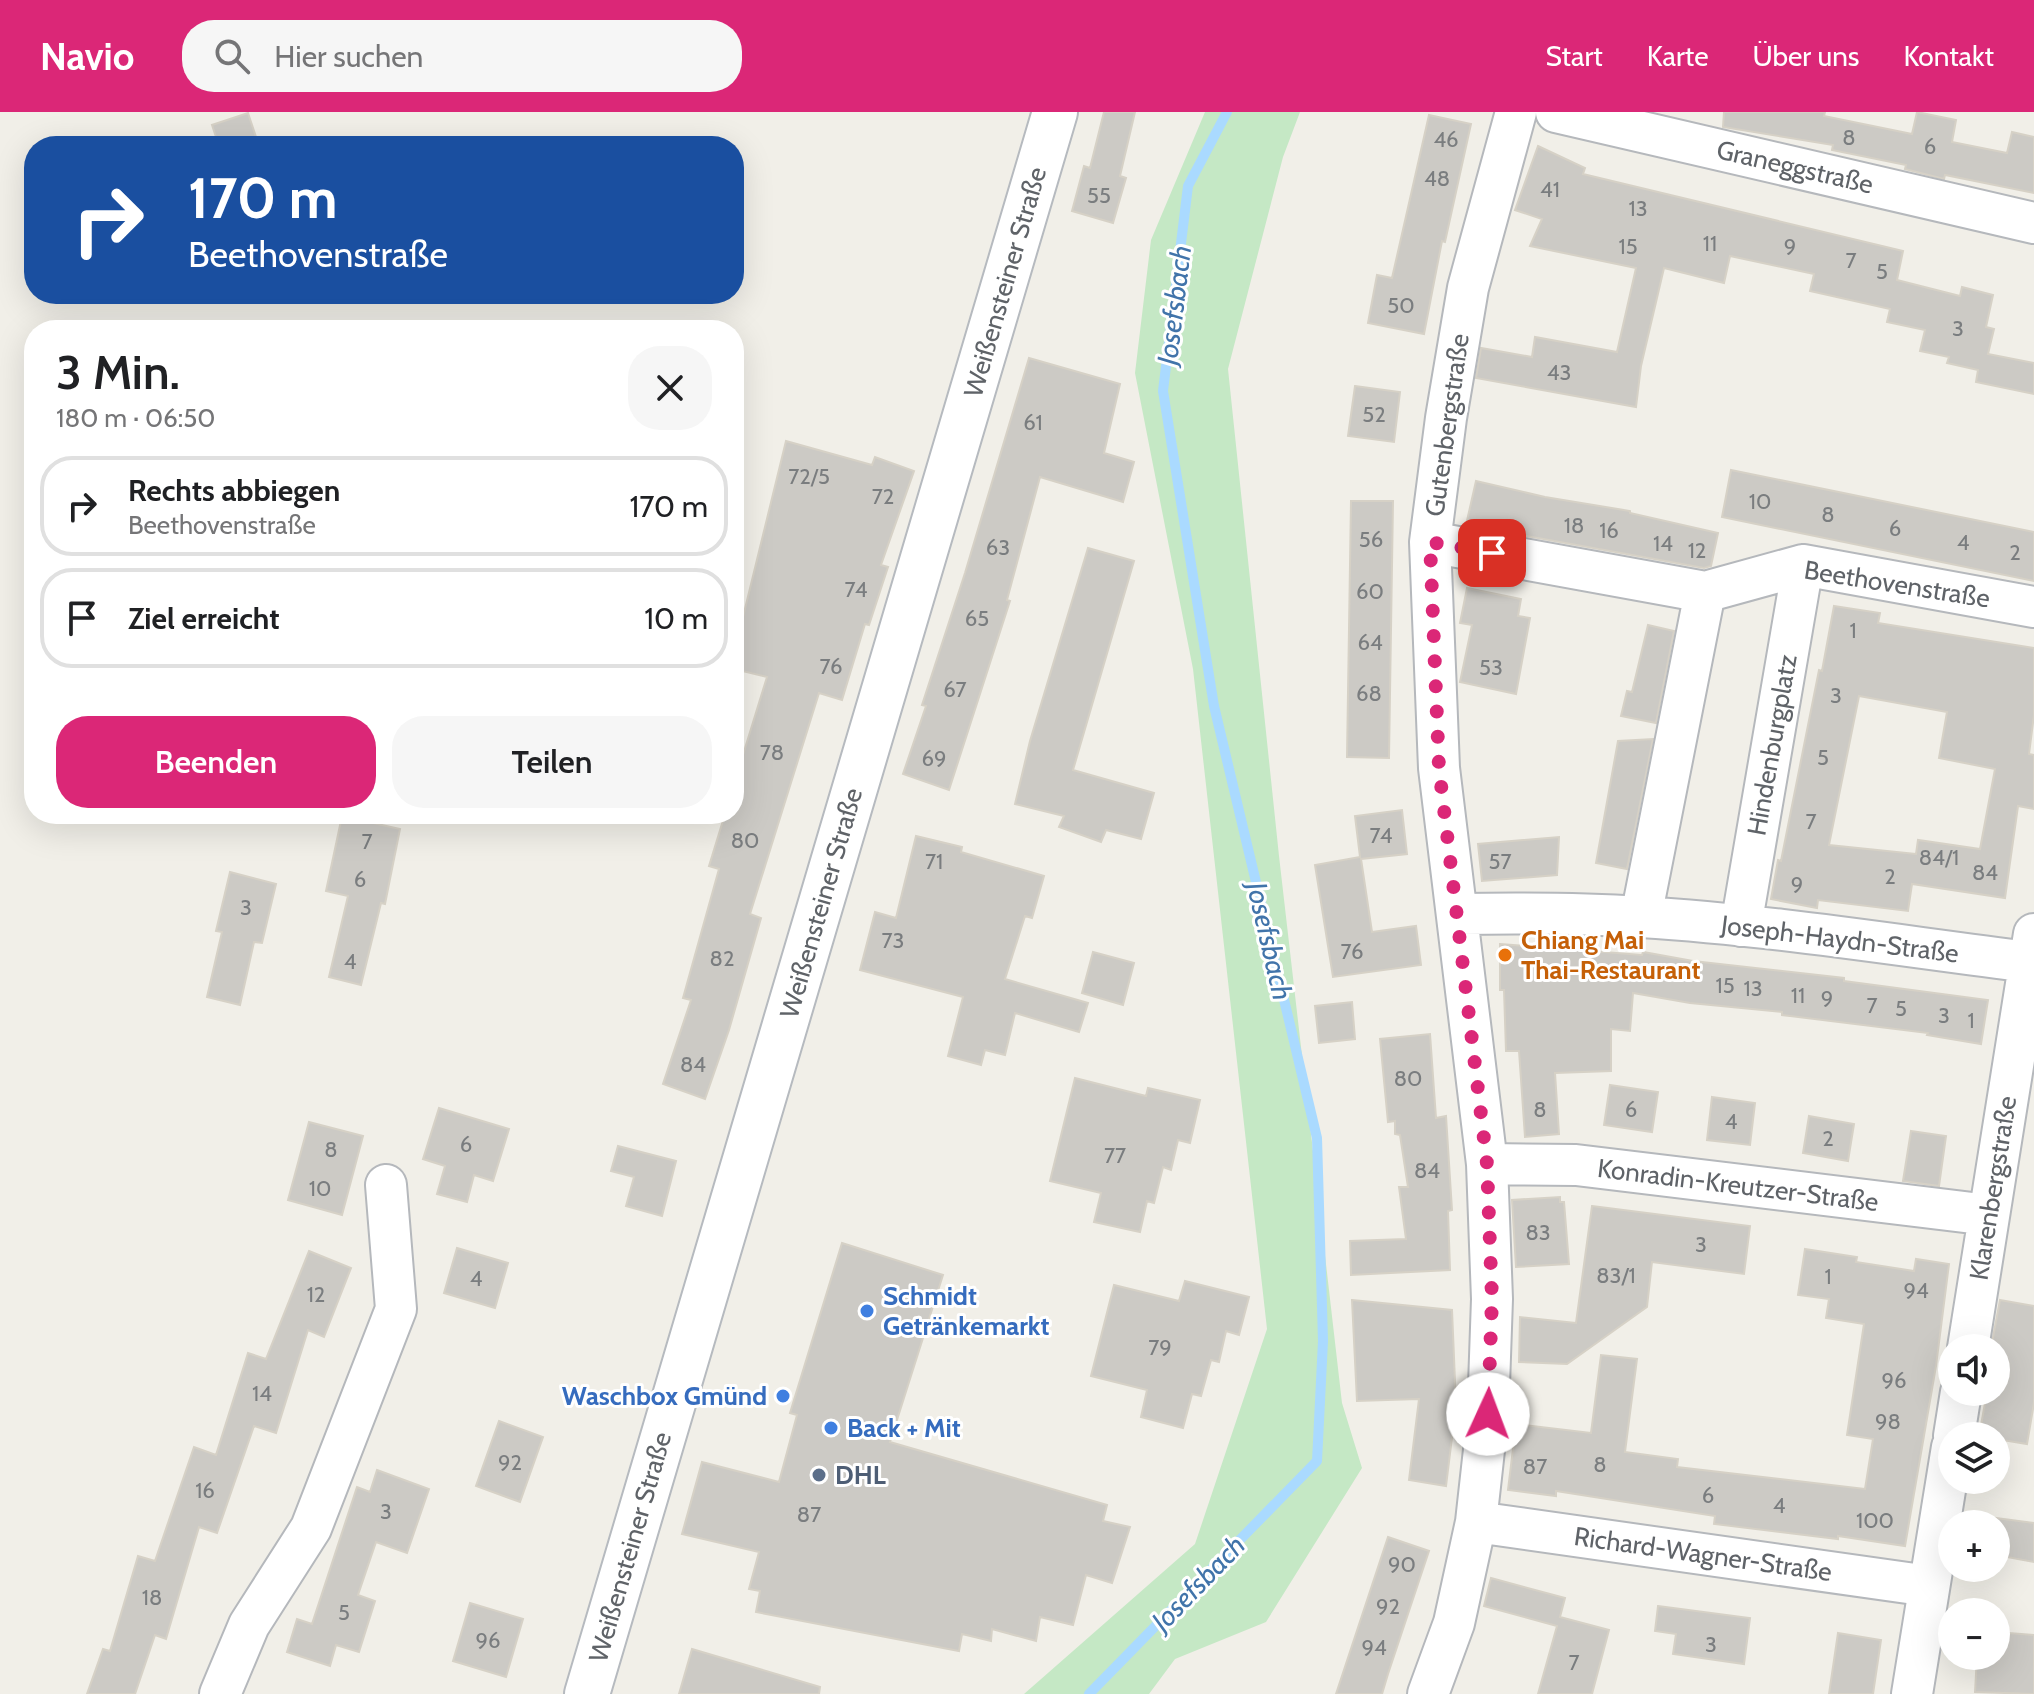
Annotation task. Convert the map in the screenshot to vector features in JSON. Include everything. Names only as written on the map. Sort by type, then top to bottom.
[{"type":"main road","name":"Weißensteiner Straße","points":[[587,1694],[1055,112]]},
{"type":"street","name":"Gutenbergstraße","points":[[1428,1694],[1454,1623],[1476,1522],[1488,1414],[1491,1328],[1487,1164],[1439,768],[1430,542],[1446,418],[1468,288],[1516,112]]},
{"type":"street","name":"Graneggstraße","points":[[1556,112],[2034,223]]},
{"type":"street","name":"Beethovenstraße","points":[[1430,542],[1705,592],[1803,565],[2034,607]]},
{"type":"street","name":"Hindenburgplatz","points":[[1741,926],[1803,565]]},
{"type":"street","points":[[1641,917],[1705,592]]},
{"type":"street","name":"Joseph-Haydn-Straße","points":[[1458,914],[1641,917],[2032,948]]},
{"type":"street","name":"Klarenbergstraße","points":[[1970,1334],[2032,948]]},
{"type":"street","name":"Konradin-Kreutzer-Straße","points":[[1487,1164],[1576,1165],[1989,1215]]},
{"type":"street","points":[[220,1694],[249,1625],[311,1528],[396,1309],[386,1185]]},
{"type":"street","points":[[1912,1694],[1944,1494]]},
{"type":"street","name":"Richard-Wagner-Straße","points":[[1476,1522],[1929,1586]]},
{"type":"green space","points":[[1205,112],[1300,112],[1283,157],[1228,369],[1279,856],[1342,1403],[1362,1468],[1266,1622],[1175,1659],[1149,1694],[1024,1694],[1195,1544],[1267,1329],[1193,669],[1135,373],[1151,240]]},
{"type":"building","points":[[1104,112],[1135,112],[1120,176],[1126,178],[1113,223],[1072,211],[1084,166],[1090,168]]},
{"type":"building","points":[[1724,112],[1825,112],[1824,116],[1912,134],[1917,112],[1956,120],[1952,142],[2007,153],[2012,132],[2034,137],[2034,193],[1945,175],[1944,179],[1905,169],[1906,165],[1832,150],[1833,145],[1723,127]]},
{"type":"building","points":[[248,113],[256,136],[216,136],[212,125]]},
{"type":"building","points":[[1429,115],[1471,124],[1445,242],[1442,241],[1424,334],[1368,323],[1377,275],[1392,278]]},
{"type":"building","points":[[1538,146],[1585,168],[1583,174],[1903,251],[1897,280],[1960,296],[1962,287],[1993,295],[1986,327],[1994,329],[1988,354],[2034,363],[2034,394],[1976,382],[1978,370],[1947,363],[1949,357],[1920,351],[1925,330],[1887,322],[1890,309],[1810,291],[1814,274],[1730,256],[1724,283],[1664,268],[1641,366],[1636,407],[1476,378],[1481,348],[1532,357],[1535,337],[1617,352],[1636,268],[1530,246],[1542,219],[1515,210]]},
{"type":"building","points":[[1029,358],[1120,384],[1104,453],[1134,462],[1123,502],[1040,477],[1007,600],[1010,601],[949,790],[903,774]]},
{"type":"building","points":[[1355,386],[1400,392],[1394,442],[1348,436]]},
{"type":"building","points":[[786,441],[872,465],[875,457],[914,471],[881,565],[888,567],[869,625],[865,624],[842,700],[819,693],[750,914],[761,918],[729,1030],[705,1099],[663,1084],[691,1000],[683,998],[719,869],[709,866],[722,824],[744,824],[744,752],[767,677],[744,671],[744,613]]},
{"type":"building","points":[[1731,470],[2034,532],[2034,581],[1722,517]]},
{"type":"building","points":[[1476,481],[1545,497],[1630,511],[1718,533],[1711,566],[1704,568],[1466,525]]},
{"type":"building","points":[[1351,501],[1393,501],[1389,758],[1347,757]]},
{"type":"building","points":[[1088,548],[1134,561],[1073,770],[1154,793],[1141,839],[1106,830],[1101,842],[1059,827],[1064,816],[1015,804],[1030,741]]},
{"type":"building","points":[[1467,588],[1521,599],[1518,616],[1530,618],[1516,694],[1460,682],[1472,625],[1460,623]]},
{"type":"building","points":[[1834,606],[1880,613],[1878,623],[2034,648],[2034,715],[2029,754],[2034,755],[2034,809],[2018,806],[2005,898],[1912,884],[1908,911],[1818,900],[1817,908],[1771,899],[1819,670],[1822,671]],"holes":[[[1859,696],[1947,712],[1939,758],[1995,769],[1980,849],[1918,840],[1916,854],[1829,845]]]},
{"type":"building","points":[[1648,625],[1674,631],[1656,723],[1621,716],[1627,691],[1632,692]]},
{"type":"building","points":[[1653,739],[1627,869],[1596,863],[1618,741]]},
{"type":"building","points":[[1402,810],[1407,854],[1361,859],[1372,932],[1416,926],[1421,965],[1333,977],[1315,865],[1360,857],[1355,816]]},
{"type":"building","points":[[340,824],[378,824],[400,829],[385,904],[381,903],[361,985],[329,977],[348,896],[326,891]]},
{"type":"building","points":[[916,836],[962,847],[961,852],[1044,876],[1032,918],[1025,916],[1005,979],[1088,1003],[1079,1032],[1015,1013],[1005,1055],[985,1050],[981,1065],[948,1056],[963,997],[860,970],[875,912],[896,918]]},
{"type":"building","points":[[1559,837],[1557,875],[1482,881],[1478,844]]},
{"type":"building","points":[[230,872],[276,884],[262,943],[254,942],[240,1005],[207,997],[222,932],[216,931]]},
{"type":"building","points":[[1500,944],[1642,955],[1643,952],[1988,1000],[1981,1044],[1928,1033],[1633,993],[1630,1031],[1611,1029],[1611,1071],[1555,1073],[1559,1134],[1525,1137],[1519,1051],[1506,1051],[1504,990],[1500,990]]},
{"type":"building","points":[[1093,952],[1134,963],[1123,1005],[1082,993]]},
{"type":"building","points":[[1352,1002],[1355,1039],[1319,1043],[1315,1006]]},
{"type":"building","points":[[1430,1034],[1436,1118],[1446,1116],[1452,1210],[1448,1211],[1450,1270],[1351,1275],[1350,1241],[1406,1239],[1399,1187],[1408,1187],[1400,1135],[1395,1134],[1395,1121],[1388,1122],[1380,1039]]},
{"type":"building","points":[[1075,1078],[1146,1096],[1148,1088],[1200,1100],[1190,1143],[1178,1140],[1171,1170],[1163,1167],[1154,1203],[1147,1201],[1140,1232],[1094,1222],[1101,1193],[1050,1181]]},
{"type":"building","points":[[1610,1085],[1658,1092],[1652,1132],[1604,1125]]},
{"type":"building","points":[[1712,1097],[1755,1103],[1750,1145],[1707,1140]]},
{"type":"building","points":[[439,1108],[509,1129],[493,1181],[474,1175],[467,1202],[437,1194],[445,1166],[423,1159]]},
{"type":"building","points":[[1809,1116],[1854,1124],[1848,1161],[1803,1153]]},
{"type":"building","points":[[309,1122],[363,1136],[342,1215],[288,1200]]},
{"type":"building","points":[[1911,1131],[1946,1136],[1939,1186],[1903,1181]]},
{"type":"building","points":[[618,1146],[676,1161],[662,1216],[626,1206],[634,1177],[611,1171]]},
{"type":"building","points":[[1560,1197],[1560,1202],[1564,1202],[1569,1264],[1516,1267],[1512,1200]]},
{"type":"building","points":[[1592,1206],[1750,1226],[1744,1274],[1652,1262],[1647,1307],[1567,1364],[1519,1362],[1520,1317],[1576,1323]]},
{"type":"building","points":[[842,1243],[943,1275],[890,1442],[1107,1505],[1103,1521],[1130,1527],[1112,1583],[1086,1575],[1073,1625],[1040,1617],[1036,1641],[992,1629],[991,1641],[962,1634],[959,1651],[756,1612],[760,1591],[749,1589],[759,1552],[682,1534],[702,1462],[779,1482],[797,1415],[790,1413]]},
{"type":"building","points":[[457,1248],[508,1263],[495,1308],[444,1293]]},
{"type":"building","points":[[1805,1249],[1857,1257],[1856,1262],[1914,1271],[1916,1259],[1949,1264],[1936,1366],[1905,1546],[1714,1524],[1715,1516],[1556,1491],[1556,1496],[1508,1490],[1516,1424],[1591,1433],[1601,1355],[1637,1359],[1625,1452],[1678,1459],[1677,1467],[1865,1489],[1873,1439],[1847,1435],[1864,1324],[1826,1318],[1829,1299],[1798,1295]]},
{"type":"building","points":[[309,1251],[351,1268],[324,1337],[308,1330],[276,1433],[254,1426],[217,1533],[199,1527],[166,1639],[155,1635],[135,1694],[87,1694],[103,1649],[110,1651],[138,1556],[155,1561],[194,1447],[216,1455],[248,1353],[266,1359]]},
{"type":"building","points":[[1185,1281],[1249,1297],[1239,1335],[1226,1331],[1219,1362],[1211,1360],[1201,1396],[1192,1394],[1183,1428],[1141,1417],[1147,1390],[1091,1376],[1114,1285],[1179,1301]]},
{"type":"building","points":[[1352,1300],[1452,1310],[1456,1405],[1446,1486],[1409,1480],[1419,1399],[1357,1401]]},
{"type":"building","points":[[2000,1300],[2034,1306],[2034,1403],[2027,1444],[2010,1441],[2010,1422],[1982,1422],[1984,1406],[2010,1406],[2010,1334],[1994,1334]]},
{"type":"building","points":[[499,1421],[543,1437],[520,1502],[476,1486]]},
{"type":"building","points":[[377,1470],[429,1489],[407,1553],[376,1542],[358,1595],[375,1601],[359,1652],[336,1645],[330,1666],[287,1652],[297,1619],[312,1624],[357,1487],[370,1492]]},
{"type":"building","points":[[2010,1520],[2034,1523],[2034,1562],[2010,1558]]},
{"type":"building","points":[[1388,1537],[1429,1551],[1382,1694],[1336,1694]]},
{"type":"building","points":[[1491,1578],[1565,1598],[1560,1617],[1609,1630],[1592,1694],[1538,1694],[1557,1626],[1484,1606]]},
{"type":"building","points":[[470,1603],[523,1619],[506,1677],[453,1661]]},
{"type":"building","points":[[1658,1606],[1750,1618],[1744,1664],[1673,1654],[1676,1634],[1655,1631]]},
{"type":"building","points":[[1838,1633],[1881,1640],[1873,1694],[1829,1694]]},
{"type":"building","points":[[2010,1633],[2034,1635],[2034,1694],[1975,1692],[1976,1670],[2010,1670]]},
{"type":"building","points":[[692,1649],[820,1687],[819,1694],[679,1694]]},
{"type":"waterway","name":"Josefsbach","points":[[1089,1694],[1317,1461],[1323,1341],[1317,1138],[1214,706],[1163,391],[1188,186],[1227,112]]},
{"type":"place","name":"Chiang Mai Thai-Restaurant","points":[[1505,955]]},
{"type":"place","name":"Schmidt Getränkemarkt","points":[[867,1311]]},
{"type":"place","name":"Waschbox Gmünd","points":[[783,1396]]},
{"type":"place","name":"Back + Mit","points":[[831,1428]]},
{"type":"place","name":"DHL","points":[[819,1475]]},
{"type":"route","points":[[1488,1414],[1492,1299],[1487,1164],[1439,768],[1430,542],[1492,553]]}]
